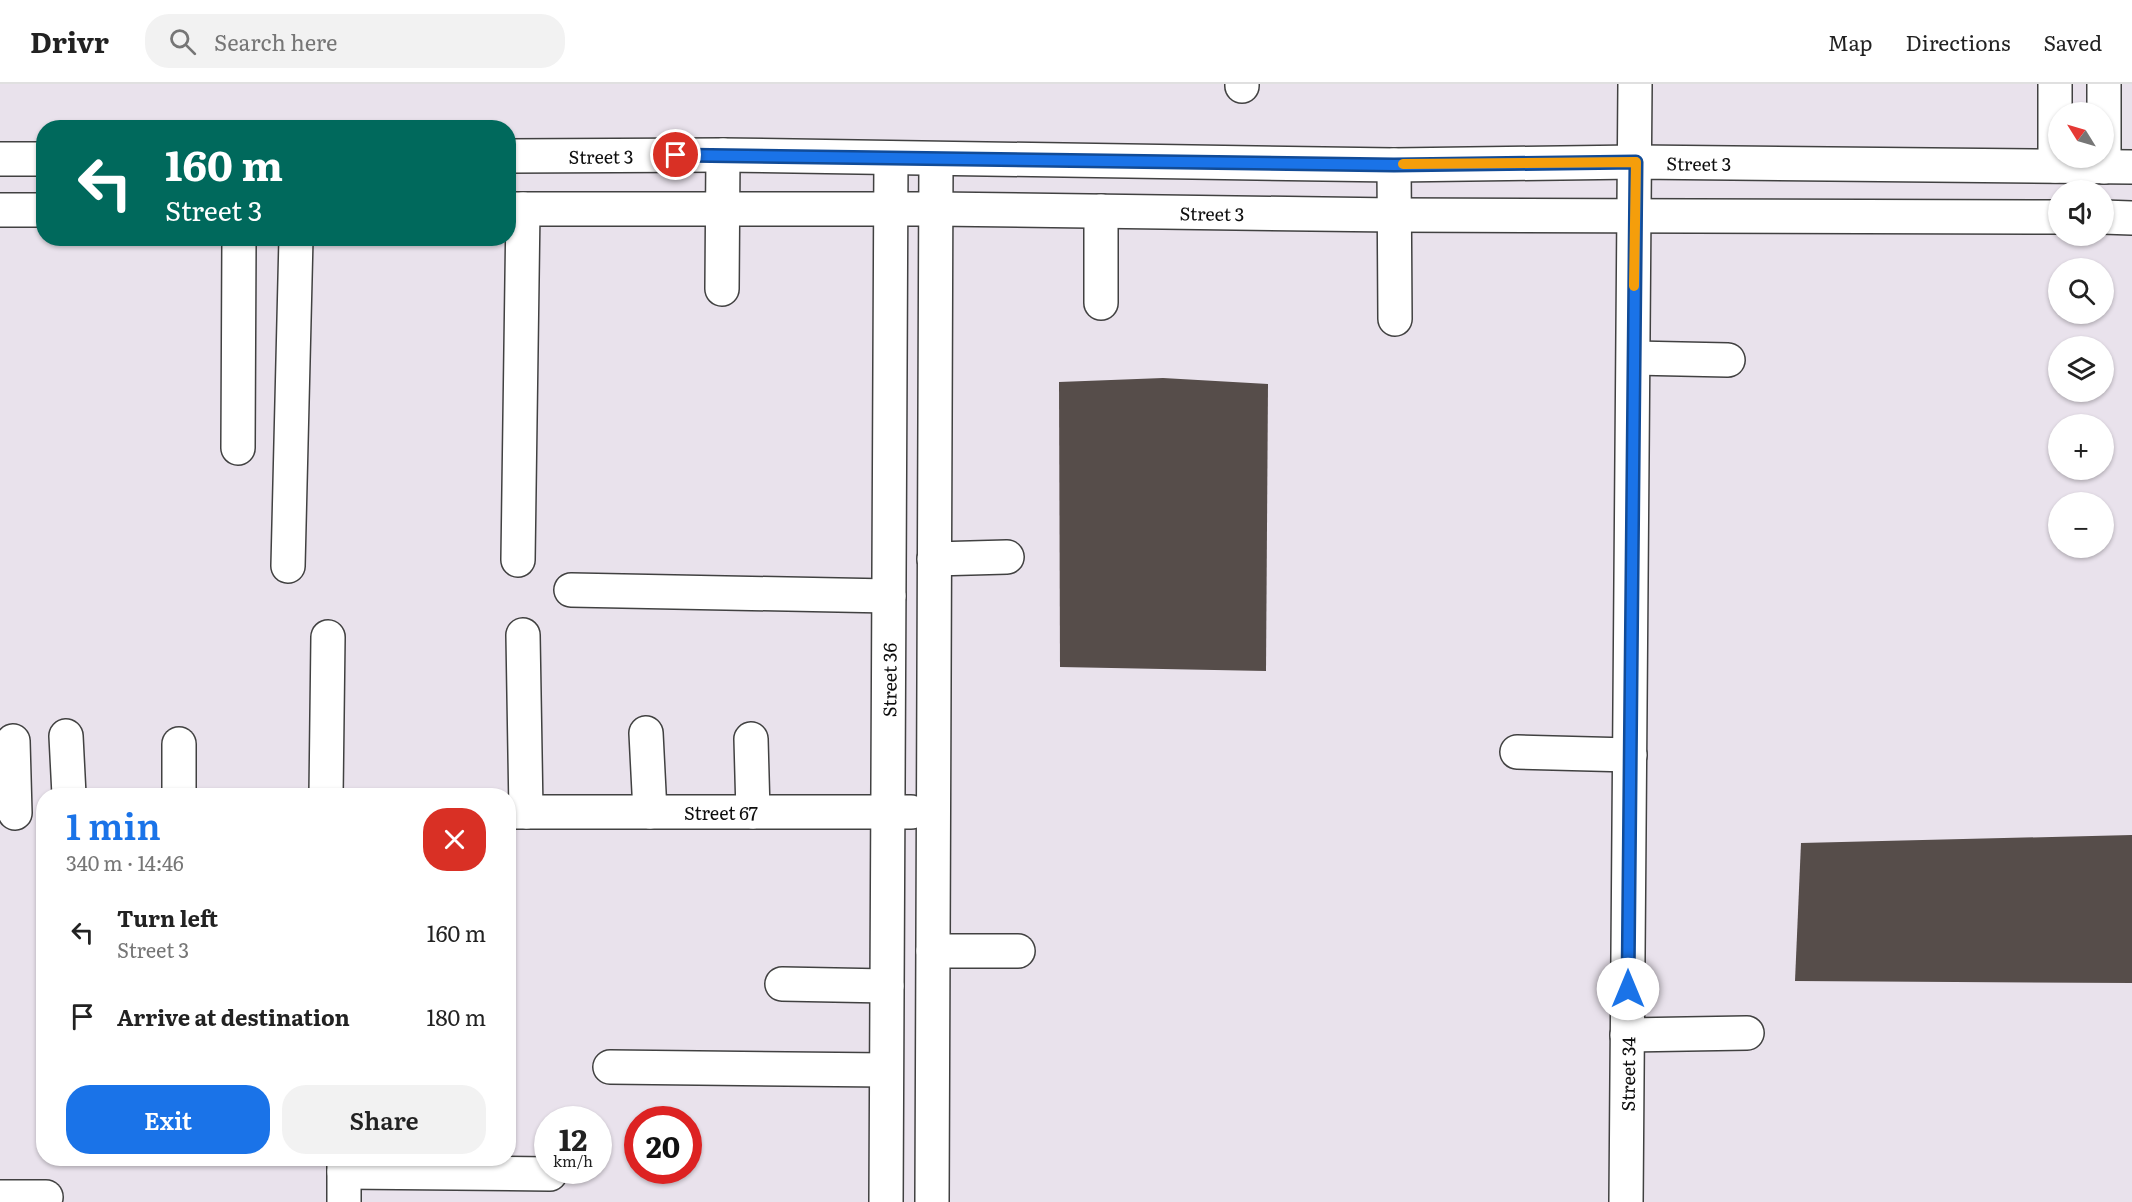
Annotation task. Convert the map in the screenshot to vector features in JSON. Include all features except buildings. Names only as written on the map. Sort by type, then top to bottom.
[{"type":"street","name":"Street 34","points":[[1626,1202],[1635,84]]},
{"type":"street","points":[[2055,84],[2055,102]]},
{"type":"street","points":[[2104,84],[2118,167]]},
{"type":"street","name":"Street 3","points":[[516,156],[723,155],[1394,165],[1636,162],[2048,166]]},
{"type":"street","points":[[723,155],[723,289]]},
{"type":"street","name":"Street 36","points":[[886,1202],[891,158]]},
{"type":"street","points":[[0,159],[36,159]]},
{"type":"street","points":[[932,1202],[936,159]]},
{"type":"street","points":[[1394,165],[1395,319]]},
{"type":"street","name":"Street 3","points":[[516,209],[936,209],[1394,215],[2048,217]]},
{"type":"street","points":[[516,209],[518,560]]},
{"type":"street","points":[[0,210],[36,210]]},
{"type":"street","points":[[1101,211],[1101,303]]},
{"type":"street","points":[[2114,217],[2132,218]]},
{"type":"street","points":[[238,447],[239,246]]},
{"type":"street","points":[[288,566],[296,246]]},
{"type":"street","points":[[1634,358],[1728,360]]},
{"type":"street","points":[[934,559],[1007,557]]},
{"type":"street","points":[[571,590],[889,596]]},
{"type":"street","points":[[517,812],[523,635]]},
{"type":"street","points":[[326,788],[328,638]]},
{"type":"street","points":[[646,733],[650,812]]},
{"type":"street","points":[[66,736],[69,788]]},
{"type":"street","points":[[751,740],[753,812]]},
{"type":"street","points":[[13,741],[20,813]]},
{"type":"street","points":[[179,744],[179,788]]},
{"type":"street","points":[[1517,752],[1630,755]]},
{"type":"street","name":"Street 67","points":[[517,812],[934,812]]},
{"type":"street","points":[[933,951],[1018,951]]},
{"type":"street","points":[[782,984],[887,986]]},
{"type":"street","points":[[1627,1035],[1747,1033]]},
{"type":"street","points":[[610,1067],[886,1070]]},
{"type":"street","points":[[344,1177],[534,1174]]},
{"type":"street","points":[[0,1197],[46,1197]]},
{"type":"shaded area","points":[[0,84],[2132,84],[2132,1202],[0,1202]]},
{"type":"slow traffic","points":[[1403,164],[1636,162],[1634,286]]},
{"type":"route","points":[[676,155],[1394,165],[1636,162],[1628,989]]}]
